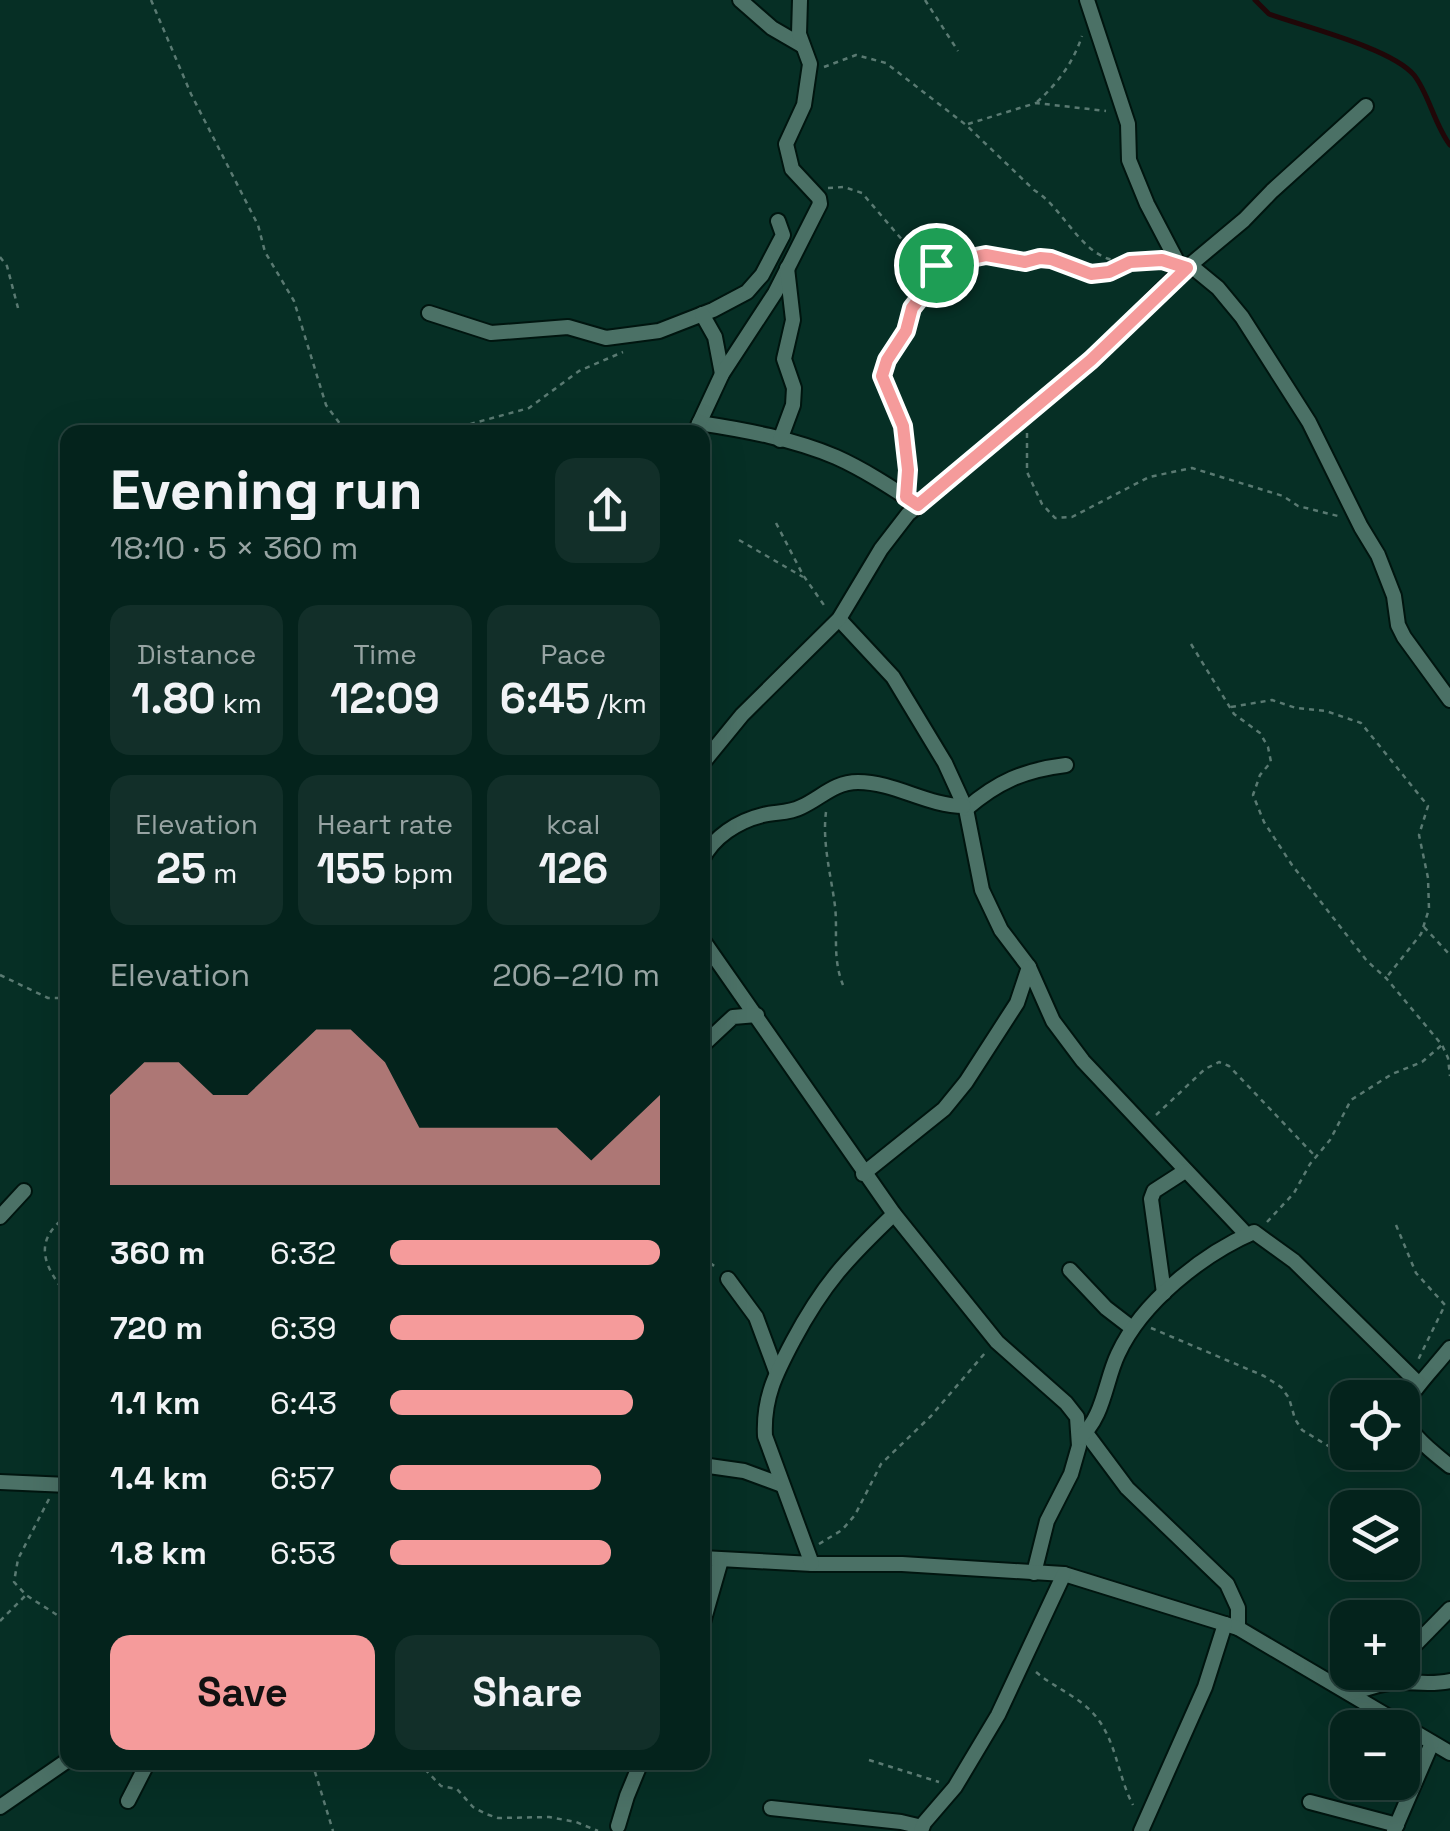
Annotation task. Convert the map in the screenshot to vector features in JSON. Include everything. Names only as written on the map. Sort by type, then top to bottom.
[{"type":"street","points":[[740,0],[772,28],[804,46]]},
{"type":"street","points":[[698,425],[722,374],[775,293],[820,204],[815,192],[792,169],[786,144],[804,105],[809,74],[808,55],[800,34],[800,0]]},
{"type":"street","points":[[1088,6],[1128,124],[1129,160],[1147,204],[1185,265],[1218,288],[1242,317],[1309,422],[1378,555],[1404,637],[1450,700]]},
{"type":"street","points":[[710,754],[742,715],[838,620],[912,501],[1024,416],[1121,333],[1185,265],[1244,220],[1366,106]]},
{"type":"street","points":[[429,313],[491,333],[568,328],[606,338],[659,331],[728,303],[754,285],[783,234],[778,222]]},
{"type":"street","points":[[780,440],[793,405],[794,388],[784,359],[793,320],[787,268]]},
{"type":"street","points":[[702,314],[715,338],[722,374]]},
{"type":"street","points":[[710,430],[780,440],[836,457],[912,501]]},
{"type":"street","points":[[838,620],[893,677],[945,763],[965,808],[982,890],[1001,930],[1029,967],[1045,1007],[1064,1038],[1185,1172],[1251,1234],[1294,1261],[1415,1380]]},
{"type":"street","points":[[710,848],[731,829],[763,814],[797,809],[844,783],[860,782],[944,806],[965,808],[1006,779],[1023,772],[1066,766]]},
{"type":"street","points":[[710,949],[824,1109],[864,1174],[997,1342],[1066,1403],[1077,1416],[1082,1435],[1127,1488],[1228,1584],[1238,1608],[1232,1626],[1144,1824]]},
{"type":"street","points":[[864,1174],[944,1109],[966,1082],[1017,1003],[1029,967]]},
{"type":"street","points":[[710,1039],[734,1018],[756,1015]]},
{"type":"street","points":[[1164,1292],[1151,1198],[1185,1172]]},
{"type":"street","points":[[0,1216],[24,1191]]},
{"type":"street","points":[[809,1557],[765,1436],[764,1414],[776,1372],[821,1290],[894,1214]]},
{"type":"street","points":[[1034,1572],[1047,1521],[1133,1327],[1164,1292],[1220,1250],[1251,1234]]},
{"type":"street","points":[[1070,1270],[1113,1315],[1133,1327]]},
{"type":"street","points":[[728,1279],[756,1316],[776,1372]]},
{"type":"street","points":[[1417,1380],[1450,1348]]},
{"type":"street","points":[[1420,1443],[1450,1466]]},
{"type":"street","points":[[710,1466],[744,1472],[782,1485]]},
{"type":"street","points":[[0,1482],[60,1485]]},
{"type":"street","points":[[710,1559],[809,1557],[1064,1574],[1232,1626],[1450,1753]]},
{"type":"street","points":[[710,1598],[721,1560]]},
{"type":"street","points":[[922,1827],[955,1787],[998,1715],[1064,1574]]},
{"type":"street","points":[[1420,1639],[1450,1608]]},
{"type":"street","points":[[1420,1685],[1450,1681]]},
{"type":"street","points":[[1350,1693],[1359,1690]]},
{"type":"street","points":[[1310,1802],[1395,1828],[1432,1742]]},
{"type":"street","points":[[0,1807],[60,1766]]},
{"type":"street","points":[[128,1801],[144,1770]]},
{"type":"street","points":[[618,1826],[637,1770]]},
{"type":"street","points":[[771,1808],[902,1822],[940,1831]]},
{"type":"path","points":[[151,0],[191,94],[258,225],[266,252],[294,300],[326,405],[340,425]]},
{"type":"path","points":[[925,0],[958,51]]},
{"type":"path","points":[[1036,103],[1074,57],[1088,6]]},
{"type":"path","points":[[809,74],[846,58],[869,57],[886,63],[915,83],[944,111],[966,124],[1047,198],[1098,254],[1130,262],[1162,260],[1185,265]]},
{"type":"path","points":[[966,124],[1036,103],[1110,112],[1128,124]]},
{"type":"path","points":[[815,192],[832,187],[855,188],[910,249],[936,265],[986,255],[1025,262],[1040,258],[1064,262],[1091,274],[1109,272],[1130,262]]},
{"type":"path","points":[[0,257],[7,266],[18,308]]},
{"type":"path","points":[[912,501],[903,426],[882,376],[887,360],[906,331],[912,308],[935,279],[936,265]]},
{"type":"path","points":[[472,425],[529,408],[579,371],[626,350]]},
{"type":"path","points":[[1024,416],[1027,472],[1042,504],[1055,518],[1072,516],[1149,477],[1192,468],[1283,496],[1298,506],[1358,522]]},
{"type":"path","points":[[776,522],[805,578],[838,620]]},
{"type":"path","points":[[739,540],[805,578]]},
{"type":"path","points":[[1191,644],[1230,708],[1260,732],[1272,756],[1270,766],[1254,786],[1253,795],[1264,822],[1356,948],[1442,1045],[1450,1076]]},
{"type":"path","points":[[1230,708],[1272,700],[1296,708],[1326,711],[1363,724],[1428,806],[1419,835],[1430,905],[1416,942],[1386,978]]},
{"type":"path","points":[[827,790],[824,834],[836,909],[834,949],[842,984]]},
{"type":"path","points":[[1424,927],[1450,956]]},
{"type":"path","points":[[0,975],[48,998],[60,998]]},
{"type":"path","points":[[1251,1234],[1294,1192],[1330,1140],[1350,1100],[1392,1074],[1422,1062],[1442,1045]]},
{"type":"path","points":[[1144,1126],[1205,1070],[1220,1062],[1229,1066],[1316,1156]]},
{"type":"path","points":[[60,1222],[52,1228],[44,1249],[52,1277],[60,1286]]},
{"type":"path","points":[[1396,1224],[1416,1273],[1446,1305],[1418,1356],[1416,1380]]},
{"type":"path","points":[[710,1264],[728,1279]]},
{"type":"path","points":[[1133,1327],[1156,1329],[1264,1376],[1289,1398],[1302,1430],[1330,1447]]},
{"type":"path","points":[[809,1557],[842,1530],[854,1516],[881,1464],[931,1416],[997,1342]]},
{"type":"path","points":[[60,1487],[18,1558],[14,1582],[60,1617]]},
{"type":"path","points":[[0,1621],[26,1594]]},
{"type":"path","points":[[1024,1661],[1049,1683],[1072,1694],[1099,1720],[1129,1798],[1144,1824]]},
{"type":"path","points":[[869,1760],[955,1787]]},
{"type":"path","points":[[314,1770],[333,1831]]},
{"type":"path","points":[[426,1770],[442,1786],[457,1789],[473,1807],[486,1814],[498,1818],[549,1817],[598,1831]]},
{"type":"waterway","points":[[1255,0],[1269,14],[1368,47],[1403,65],[1419,83],[1450,145]]},
{"type":"route","points":[[996,255],[1025,262],[1051,259],[1091,274],[1120,269],[1130,262],[1162,260],[1187,268],[1091,360],[918,505],[906,497],[907,446],[882,376],[887,360],[906,331],[907,317],[935,279],[936,265],[965,257],[996,255]]}]
